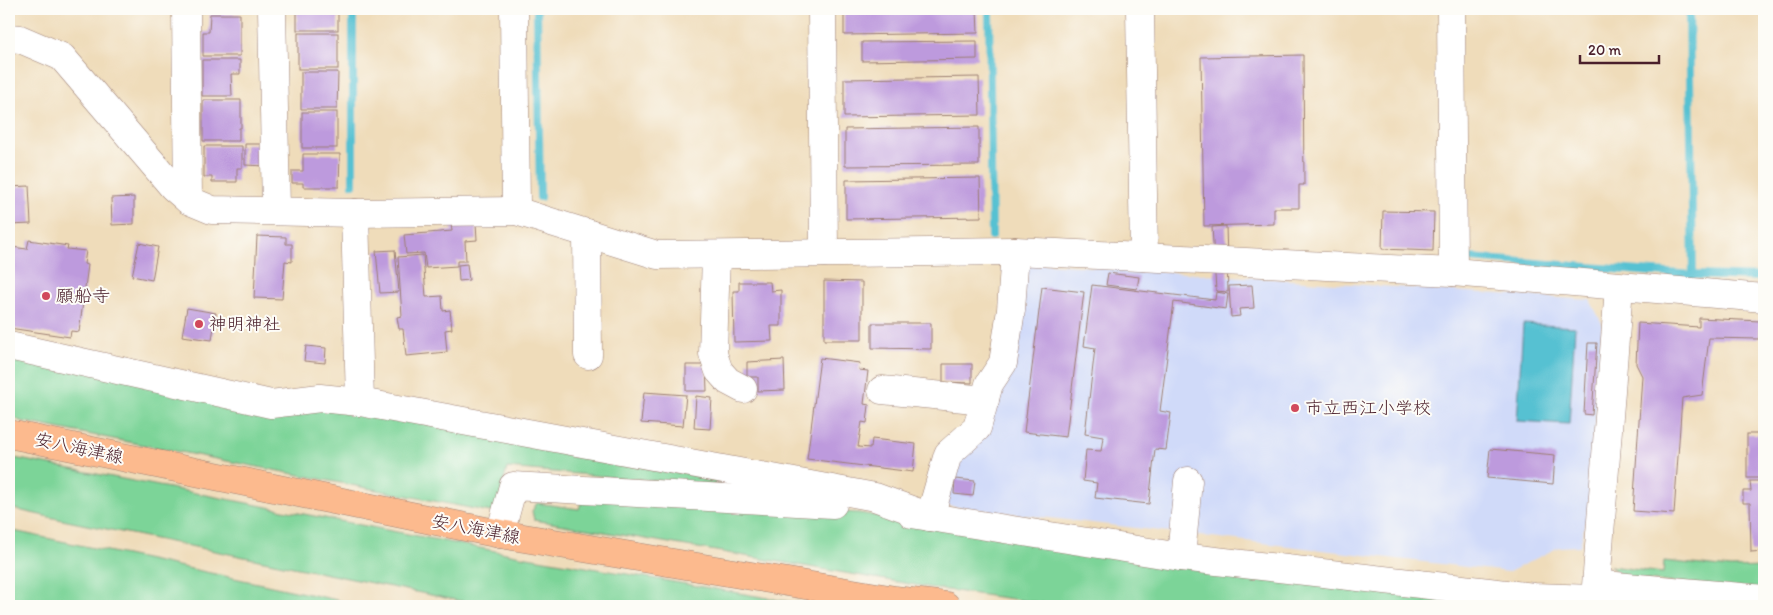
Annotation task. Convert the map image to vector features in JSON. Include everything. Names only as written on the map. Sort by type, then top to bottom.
[{"type":"main road","name":"安八海津線","points":[[9,434],[500,534],[876,597],[946,606]]},
{"type":"street","points":[[186,9],[188,200]]},
{"type":"street","points":[[272,9],[276,210]]},
{"type":"street","points":[[514,9],[516,211]]},
{"type":"street","points":[[822,9],[824,253]]},
{"type":"street","points":[[1140,9],[1144,257]]},
{"type":"street","points":[[1450,9],[1453,272]]},
{"type":"street","points":[[9,38],[20,39],[62,57],[173,187],[188,200],[212,210],[355,213],[516,211],[657,255],[1016,251],[1453,272],[1764,298]]},
{"type":"street","points":[[355,213],[360,402]]},
{"type":"street","points":[[587,233],[588,356]]},
{"type":"street","points":[[930,517],[948,454],[977,428],[989,384],[1003,363],[1011,310],[1016,251]]},
{"type":"street","points":[[716,255],[713,354],[719,371],[728,381],[743,389]]},
{"type":"street","points":[[1595,592],[1619,287]]},
{"type":"street","points":[[9,346],[272,404],[320,398],[360,402],[875,497],[930,517]]},
{"type":"street","points":[[882,390],[985,400]]},
{"type":"street","points":[[1181,557],[1188,481]]},
{"type":"street","points":[[500,534],[513,486],[862,506],[1181,557],[1534,597],[1595,592],[1764,599]]},
{"type":"street","points":[[1595,592],[1636,606]]},
{"type":"shaded area","name":"市立西江小学校","points":[[1033,263],[1590,300],[1602,323],[1591,497],[1580,546],[1559,547],[1509,572],[941,505],[950,474],[999,388],[1006,386],[1016,357],[1022,272]]},
{"type":"green space","points":[[9,354],[849,497],[507,468],[496,513],[20,421],[9,414]]},
{"type":"green space","points":[[9,457],[521,556],[815,606],[485,606],[9,508]]},
{"type":"green space","points":[[583,496],[859,513],[1174,565],[1595,606],[1063,606],[933,588],[534,520],[532,511],[537,503],[579,509]]},
{"type":"green space","points":[[9,530],[365,606],[9,606]]},
{"type":"green space","points":[[1664,561],[1731,568],[1764,567],[1764,591],[1624,578],[1610,566],[1663,573]]},
{"type":"water","points":[[1523,324],[1575,327],[1569,424],[1517,421]]},
{"type":"building","points":[[297,9],[338,9],[338,30],[297,30]]},
{"type":"building","points":[[844,9],[977,9],[978,33],[844,35]]},
{"type":"building","points":[[210,14],[240,14],[240,56],[203,56],[203,32],[209,32]]},
{"type":"building","points":[[298,33],[338,33],[338,69],[298,69]]},
{"type":"building","points":[[977,41],[977,59],[862,61],[862,42]]},
{"type":"building","points":[[1303,55],[1304,185],[1299,185],[1299,208],[1274,208],[1274,224],[1204,226],[1201,57]]},
{"type":"building","points":[[202,60],[240,60],[240,74],[231,74],[232,96],[202,96]]},
{"type":"building","points":[[301,72],[338,72],[337,109],[301,109]]},
{"type":"building","points":[[979,77],[980,115],[844,117],[844,79]]},
{"type":"building","points":[[203,100],[241,100],[239,141],[203,141]]},
{"type":"building","points":[[302,112],[337,112],[337,148],[302,148]]},
{"type":"building","points":[[979,127],[979,165],[845,166],[845,129]]},
{"type":"building","points":[[245,144],[266,144],[266,166],[245,165]]},
{"type":"building","points":[[204,146],[242,146],[242,168],[237,168],[237,182],[212,182],[212,177],[204,177]]},
{"type":"building","points":[[303,154],[340,154],[339,187],[303,187],[303,183],[292,183],[292,171],[303,171]]},
{"type":"building","points":[[980,178],[981,217],[846,219],[846,180]]},
{"type":"building","points":[[29,186],[31,224],[9,225],[9,187]]},
{"type":"building","points":[[134,197],[134,224],[112,225],[111,198]]},
{"type":"building","points":[[1383,211],[1434,212],[1433,251],[1382,249]]},
{"type":"building","points":[[476,222],[477,240],[465,241],[466,261],[457,261],[457,266],[426,268],[424,253],[406,254],[404,235],[452,231],[451,224]]},
{"type":"building","points":[[1226,226],[1228,292],[1216,291],[1212,227]]},
{"type":"building","points":[[257,236],[286,237],[286,244],[292,244],[292,262],[285,261],[282,299],[254,298]]},
{"type":"building","name":"願船寺","points":[[29,240],[68,246],[67,249],[86,251],[84,264],[88,265],[79,332],[71,331],[70,337],[9,328],[9,260],[11,247],[27,249]]},
{"type":"building","points":[[139,243],[158,247],[152,280],[132,276]]},
{"type":"building","points":[[395,250],[399,292],[380,293],[376,251]]},
{"type":"building","points":[[423,255],[426,297],[442,296],[443,311],[450,310],[452,329],[445,330],[447,352],[406,356],[403,329],[399,329],[397,317],[402,316],[398,257]]},
{"type":"building","points":[[467,264],[469,280],[459,281],[458,265]]},
{"type":"building","points":[[1108,273],[1139,277],[1137,289],[1106,285]]},
{"type":"building","points":[[824,281],[862,282],[862,340],[824,340]]},
{"type":"building","points":[[739,282],[770,282],[771,291],[781,290],[781,326],[771,326],[772,341],[734,342],[733,291],[739,291]]},
{"type":"building","points":[[1092,285],[1215,300],[1216,292],[1228,294],[1226,309],[1174,302],[1160,411],[1171,413],[1166,450],[1155,449],[1149,504],[1095,498],[1097,483],[1083,481],[1086,450],[1101,451],[1103,437],[1085,434],[1095,348],[1084,346]]},
{"type":"building","points":[[1252,285],[1254,308],[1239,309],[1240,316],[1231,317],[1229,286]]},
{"type":"building","points":[[1042,287],[1084,292],[1066,437],[1024,432]]},
{"type":"building","name":"神明神社","points":[[187,308],[216,313],[212,340],[182,336]]},
{"type":"building","points":[[1699,318],[1760,321],[1759,339],[1709,338],[1702,395],[1682,398],[1674,514],[1633,511],[1642,376],[1636,364],[1638,323],[1699,327]]},
{"type":"building","points":[[872,323],[931,323],[931,349],[872,348]]},
{"type":"building","points":[[1588,343],[1597,343],[1592,415],[1584,414]]},
{"type":"building","points":[[306,346],[326,348],[325,363],[304,361]]},
{"type":"building","points":[[820,358],[860,363],[859,370],[868,371],[864,404],[869,405],[867,423],[862,422],[858,447],[871,448],[872,439],[916,444],[913,472],[807,459]]},
{"type":"building","points":[[784,360],[785,390],[758,391],[758,377],[747,377],[747,362]]},
{"type":"building","points":[[943,364],[972,364],[972,383],[943,382]]},
{"type":"building","points":[[686,365],[706,365],[707,391],[686,391]]},
{"type":"building","points":[[644,392],[686,395],[683,426],[641,423]]},
{"type":"building","points":[[696,396],[712,398],[710,429],[694,428]]},
{"type":"building","points":[[1747,434],[1764,434],[1764,478],[1747,478]]},
{"type":"building","points":[[1490,449],[1555,455],[1553,484],[1487,478]]},
{"type":"building","points":[[955,479],[975,481],[973,496],[954,494]]},
{"type":"building","points":[[1750,481],[1764,481],[1764,551],[1751,552],[1750,503],[1743,503],[1743,491],[1751,491]]},
{"type":"waterway","points":[[353,9],[353,184]]},
{"type":"waterway","points":[[537,9],[540,197]]},
{"type":"waterway","points":[[989,9],[992,236]]},
{"type":"waterway","points":[[1689,9],[1693,275]]},
{"type":"waterway","points":[[1470,258],[1693,275],[1764,277]]},
{"type":"place","name":"願船寺","points":[[46,296]]},
{"type":"place","name":"神明神社","points":[[199,324]]},
{"type":"place","name":"市立西江小学校","points":[[1295,408]]}]
